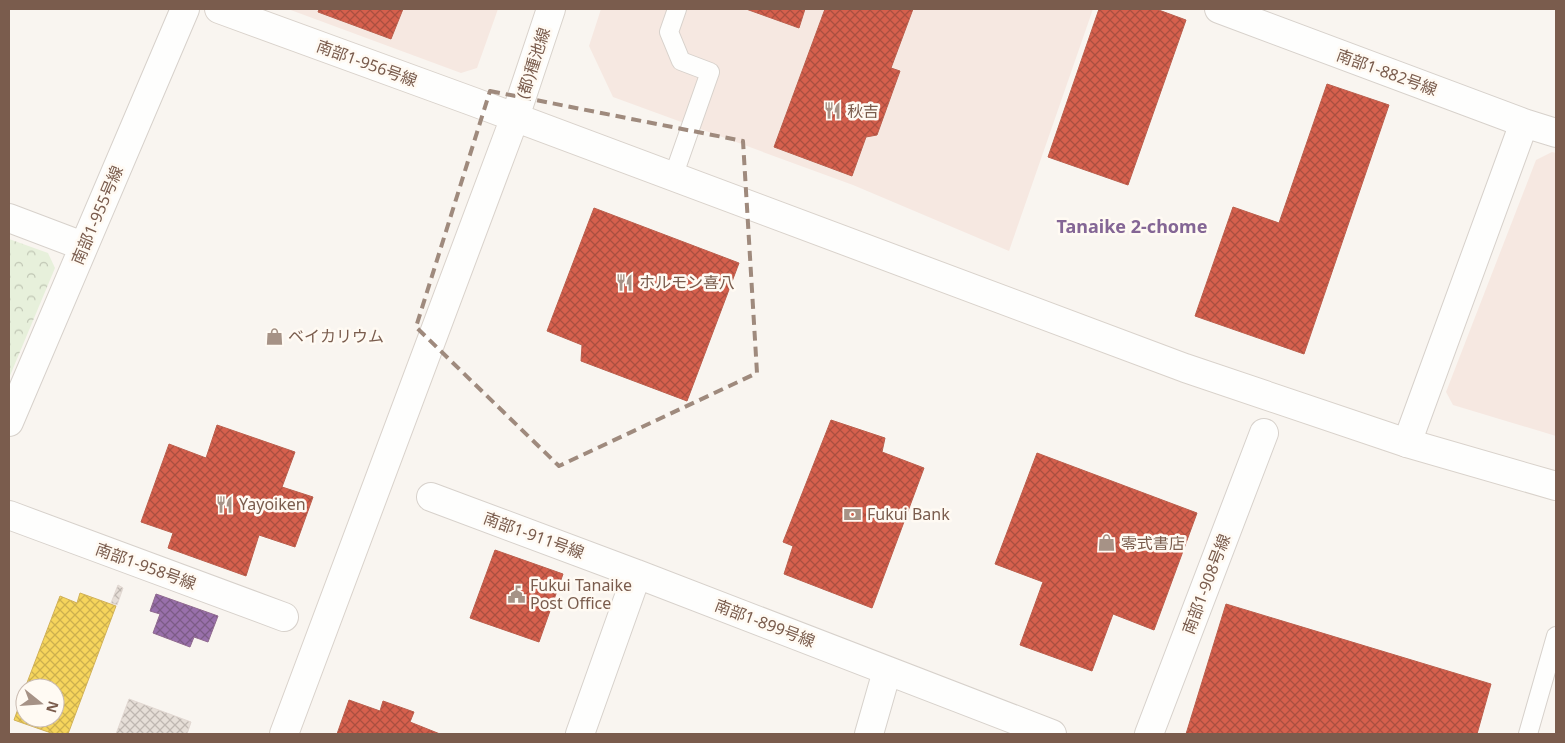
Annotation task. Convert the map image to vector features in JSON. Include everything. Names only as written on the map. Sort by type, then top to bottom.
[{"type":"street","name":"南部1-955号線","points":[[9,422],[185,9]]},
{"type":"street","name":"南部1-956号線","points":[[219,9],[515,117],[1185,368],[1408,443],[1556,486]]},
{"type":"street","name":"(都)種池線","points":[[284,734],[515,117],[551,9]]},
{"type":"street","name":"南部1-882号線","points":[[1219,9],[1524,123],[1556,133]]},
{"type":"street","points":[[1408,443],[1524,123]]},
{"type":"street","points":[[9,218],[83,246]]},
{"type":"street","name":"南部1-908号線","points":[[1149,734],[1264,433]]},
{"type":"street","name":"南部1-911号線","points":[[431,497],[637,574]]},
{"type":"street","name":"南部1-958号線","points":[[9,515],[284,617]]},
{"type":"street","points":[[580,734],[637,574]]},
{"type":"street","name":"南部1-899号線","points":[[637,574],[1052,734]]},
{"type":"street","points":[[869,734],[887,671]]},
{"type":"lane","points":[[673,176],[710,72],[681,61],[669,32],[677,9]]},
{"type":"lane","points":[[1528,734],[1556,636]]},
{"type":"highlighted area","points":[[490,91],[743,141],[757,373],[559,466],[416,327]]},
{"type":"shaded area","points":[[288,9],[498,9],[477,68],[461,73]]},
{"type":"shaded area","points":[[601,9],[1093,9],[1009,251],[853,185],[613,97],[589,46]]},
{"type":"shaded area","points":[[1552,152],[1556,153],[1556,436],[1453,405],[1446,392],[1536,160]]},
{"type":"green space","points":[[9,239],[48,253],[55,268],[9,378]]},
{"type":"building: 住宅","points":[[80,593],[116,606],[68,734],[54,734],[37,728],[65,728],[65,678],[29,678],[60,596],[77,603]]},
{"type":"building: 商業","points":[[319,9],[403,9],[391,39],[318,12]]},
{"type":"building: 商業","points":[[746,9],[805,9],[799,28]]},
{"type":"building: 商業","points":[[825,9],[913,9],[891,68],[900,71],[877,135],[866,137],[852,176],[774,147]]},
{"type":"building: 商業","points":[[1099,9],[1156,9],[1186,20],[1128,185],[1048,157]]},
{"type":"building: 商業","points":[[1327,84],[1389,105],[1304,354],[1195,316],[1233,207],[1279,223]]},
{"type":"building: 商業","points":[[594,208],[739,263],[687,401],[581,361],[582,345],[547,331]]},
{"type":"building: 商業","points":[[831,420],[885,438],[882,452],[924,468],[872,608],[784,574],[793,546],[783,542]]},
{"type":"building: 商業","points":[[217,425],[295,452],[282,487],[313,497],[295,547],[259,535],[246,576],[168,548],[173,533],[141,522],[169,444],[206,458]]},
{"type":"building: 商業","points":[[1037,453],[1197,513],[1154,630],[1113,614],[1092,671],[1020,645],[1043,582],[995,564]]},
{"type":"building: 商業","points":[[495,550],[563,574],[539,642],[470,618]]},
{"type":"building: 商業","points":[[1226,604],[1491,684],[1477,734],[1186,734]]},
{"type":"building: 商業","points":[[349,700],[380,711],[383,701],[414,712],[410,722],[440,734],[337,734]]},
{"type":"building: 業務","points":[[156,594],[218,616],[208,642],[194,637],[190,647],[153,633],[160,614],[150,611]]},
{"type":"building: その他","points":[[118,585],[123,588],[117,605],[111,603]]},
{"type":"building: その他","points":[[129,699],[191,722],[187,734],[116,734]]},
{"type":"place","name":"秋吉","points":[[833,111]]},
{"type":"place","name":"ホルモン喜八","points":[[625,282]]},
{"type":"place","name":"ベイカリウム","points":[[274,336]]},
{"type":"place","name":"Yayoiken","points":[[225,504]]},
{"type":"place","name":"Fukui Bank","points":[[853,514]]},
{"type":"place","name":"零式書店","points":[[1107,543]]},
{"type":"place","name":"Fukui Tanaike Post Office","points":[[516,594]]},
{"type":"district","name":"Tanaike 2-chome","points":[[1132,227]]}]
